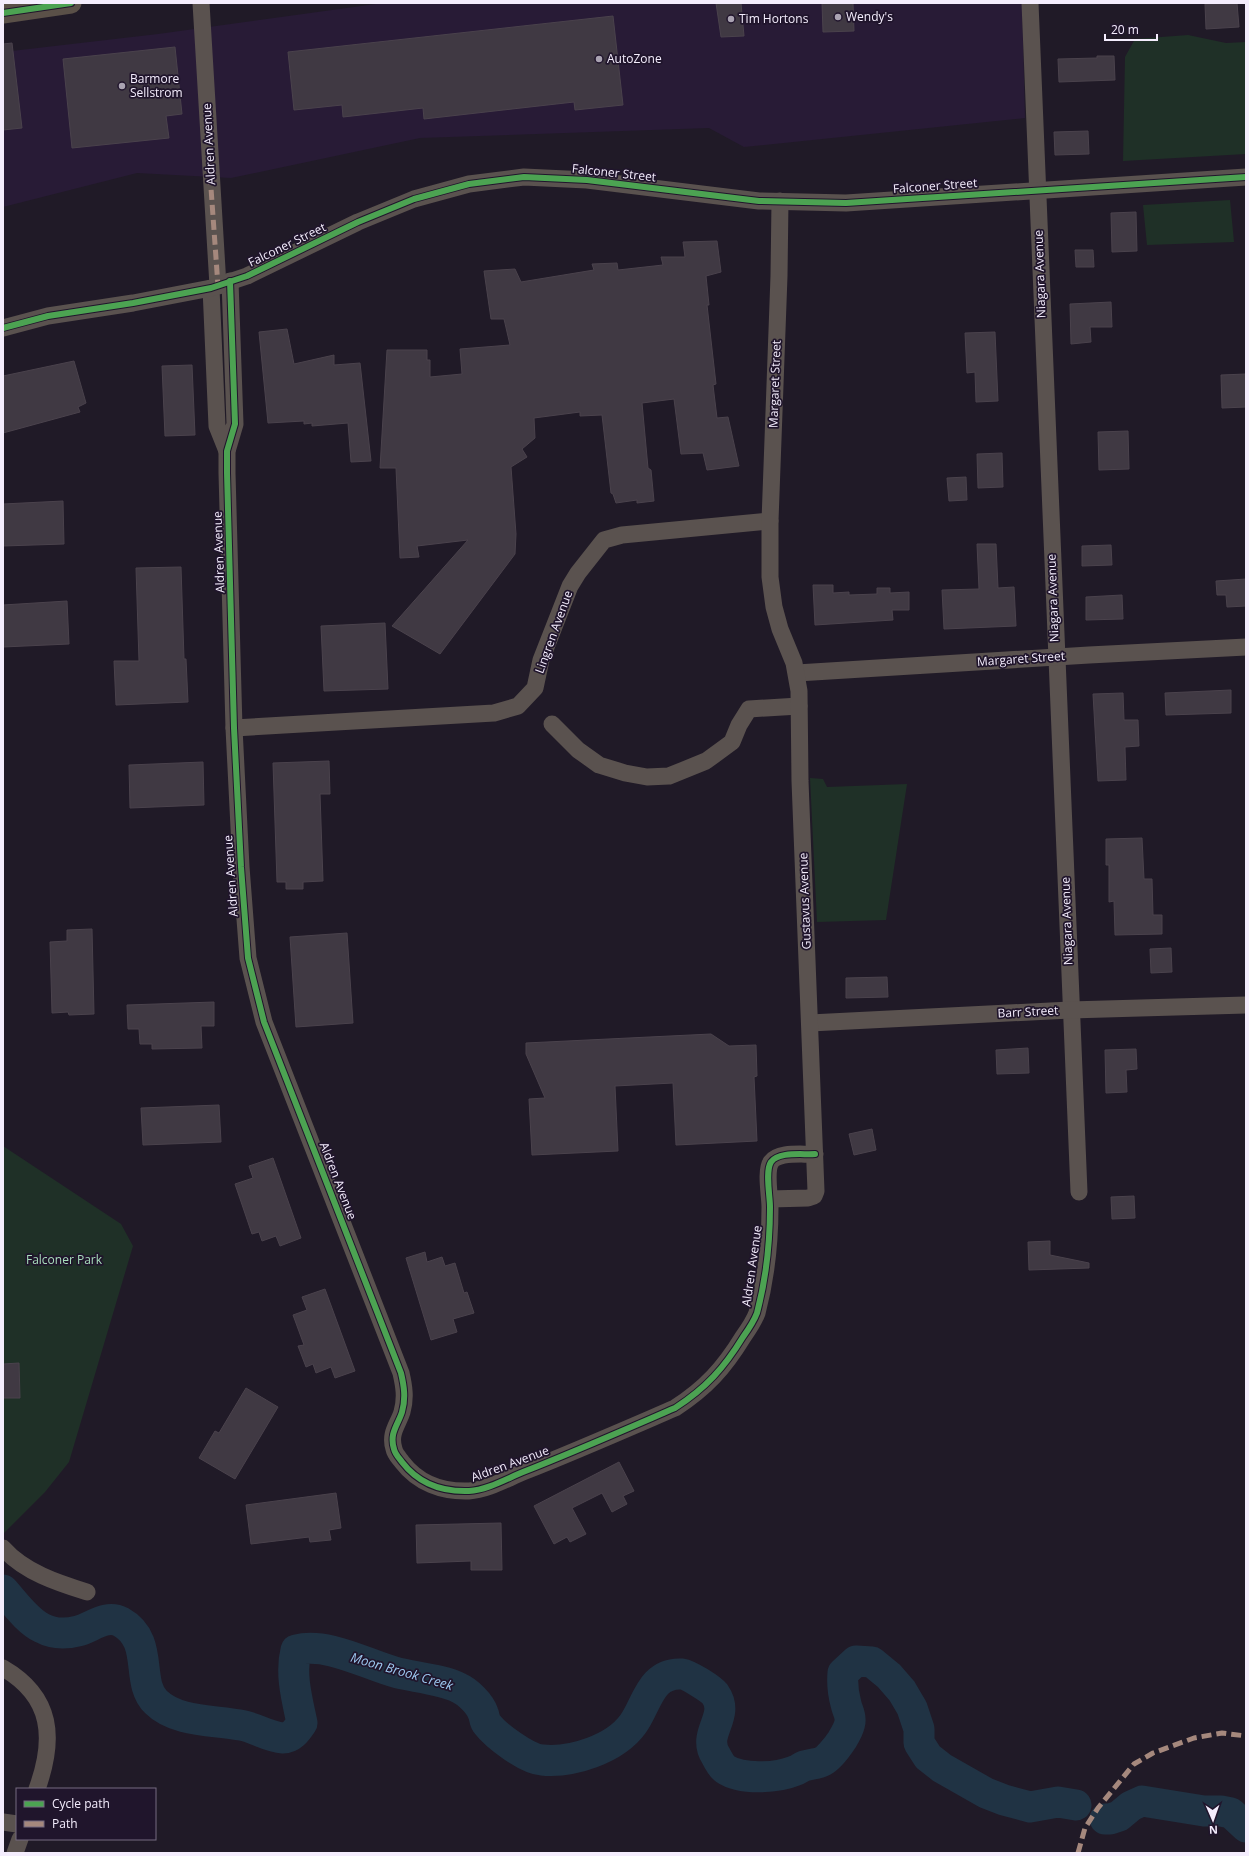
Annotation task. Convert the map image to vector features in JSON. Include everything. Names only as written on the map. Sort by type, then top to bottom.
[{"type":"main road","points":[[3,13],[71,3]]},
{"type":"street","name":"Aldren Avenue","points":[[201,3],[209,160],[220,285],[235,424],[227,451],[234,728],[241,867],[248,958],[252,979],[264,1022],[401,1373],[405,1391],[404,1401],[402,1412],[394,1426],[392,1438],[393,1448],[407,1469],[419,1479],[438,1487],[470,1491],[488,1486],[675,1408],[687,1400],[711,1380],[732,1356],[756,1314],[770,1240],[768,1171],[770,1163],[777,1158],[784,1156],[815,1154]]},
{"type":"street","name":"Niagara Avenue","points":[[1030,3],[1036,190],[1079,1192]]},
{"type":"street","name":"Falconer Street","points":[[3,328],[48,316],[133,303],[220,285],[247,276],[358,222],[414,199],[469,184],[524,177],[587,180],[760,201],[846,203],[1246,177]]},
{"type":"street","name":"Margaret Street","points":[[770,567],[770,521],[779,276],[780,202]]},
{"type":"street","name":"Lingren Avenue","points":[[234,728],[494,713],[518,706],[535,688],[541,660],[570,586],[578,573],[604,540],[629,534],[770,521]]},
{"type":"street","name":"Gustavus Avenue","points":[[770,567],[771,593],[774,607],[796,673],[799,706],[800,782],[816,1191],[814,1196],[808,1198],[770,1199]]},
{"type":"street","name":"Margaret Street","points":[[796,673],[1246,647]]},
{"type":"street","points":[[552,724],[578,750],[599,765],[626,773],[647,777],[669,776],[706,762],[732,742],[739,725],[749,709],[799,706]]},
{"type":"street","name":"Barr Street","points":[[810,1023],[1070,1010],[1246,1005]]},
{"type":"street","points":[[3,1548],[21,1565],[62,1584],[87,1592]]},
{"type":"street","points":[[3,1668],[14,1674],[28,1687],[39,1703],[46,1723],[47,1749],[45,1767],[37,1788]]},
{"type":"street","points":[[3,1822],[16,1824]]},
{"type":"street","points":[[16,1853],[20,1840]]},
{"type":"shaded area","points":[[383,3],[1022,3],[1025,118],[744,147],[709,128],[420,138],[231,178],[137,173],[3,207],[3,52],[158,34]]},
{"type":"green space","points":[[1188,35],[1226,43],[1246,42],[1246,154],[1123,161],[1125,57],[1135,39]]},
{"type":"green space","points":[[1230,200],[1234,242],[1147,245],[1143,205]]},
{"type":"green space","points":[[810,778],[823,779],[827,787],[907,784],[886,920],[817,922]]},
{"type":"green space","name":"Falconer Park","points":[[3,1146],[121,1224],[133,1246],[69,1462],[45,1492],[3,1534]]},
{"type":"building","name":"Tim Hortons","points":[[716,3],[741,3],[744,36],[721,37]]},
{"type":"building","name":"Wendy's","points":[[822,3],[853,3],[854,31],[823,32]]},
{"type":"building","points":[[1237,3],[1239,27],[1206,29],[1205,4]]},
{"type":"building","points":[[613,16],[623,105],[575,110],[574,102],[424,119],[423,108],[343,117],[342,105],[294,110],[288,52]]},
{"type":"building","points":[[12,43],[22,128],[3,130],[3,44]]},
{"type":"building","name":"Barmore Sellstrom","points":[[175,47],[182,114],[166,116],[169,138],[72,148],[63,59]]},
{"type":"building","points":[[1097,56],[1114,56],[1115,80],[1059,82],[1058,59],[1097,58]]},
{"type":"building","points":[[1088,131],[1089,154],[1055,155],[1054,132]]},
{"type":"building","points":[[1136,212],[1137,251],[1112,252],[1111,213]]},
{"type":"building","points":[[717,241],[721,272],[706,276],[709,305],[707,305],[716,384],[713,385],[717,418],[728,417],[739,466],[707,470],[703,453],[681,454],[674,399],[642,403],[648,468],[651,470],[654,501],[637,503],[637,500],[616,503],[613,494],[611,493],[602,415],[580,416],[580,412],[534,418],[535,438],[522,449],[527,457],[511,467],[516,534],[515,554],[440,654],[392,626],[468,540],[417,546],[419,557],[400,558],[396,468],[380,468],[387,350],[427,350],[427,360],[430,360],[430,377],[462,374],[460,349],[510,345],[504,319],[491,319],[484,271],[515,269],[521,282],[594,270],[592,264],[617,263],[618,270],[663,265],[661,257],[685,257],[683,242]]},
{"type":"building","points":[[1075,250],[1093,250],[1094,267],[1076,267]]},
{"type":"building","points":[[1111,302],[1112,327],[1090,327],[1091,342],[1071,344],[1070,304]]},
{"type":"building","points":[[287,329],[294,364],[334,355],[334,365],[360,363],[371,461],[351,462],[348,423],[312,426],[312,423],[304,424],[304,421],[268,423],[259,332]]},
{"type":"building","points":[[995,332],[998,401],[976,402],[975,372],[967,373],[965,333]]},
{"type":"building","points":[[74,361],[86,403],[78,407],[80,412],[3,433],[3,376]]},
{"type":"building","points":[[192,365],[195,435],[165,436],[162,366]]},
{"type":"building","points":[[1246,374],[1246,407],[1222,408],[1221,375]]},
{"type":"building","points":[[1128,431],[1129,469],[1099,470],[1098,432]]},
{"type":"building","points":[[1002,453],[1003,487],[978,488],[977,454]]},
{"type":"building","points":[[966,477],[967,500],[949,501],[947,478]]},
{"type":"building","points":[[63,501],[64,544],[3,546],[3,504]]},
{"type":"building","points":[[977,544],[996,544],[998,588],[1014,587],[1016,626],[944,629],[942,590],[979,589]]},
{"type":"building","points":[[1111,545],[1112,565],[1082,566],[1082,546]]},
{"type":"building","points":[[181,567],[184,659],[186,659],[188,702],[116,705],[114,661],[139,661],[136,568]]},
{"type":"building","points":[[1246,579],[1246,606],[1227,607],[1226,595],[1217,595],[1216,581]]},
{"type":"building","points":[[813,585],[833,585],[833,593],[849,592],[849,595],[877,594],[877,588],[890,588],[890,593],[909,592],[909,610],[892,610],[893,620],[815,625]]},
{"type":"building","points":[[1122,595],[1123,619],[1086,620],[1086,597]]},
{"type":"building","points":[[67,601],[69,644],[3,647],[3,605]]},
{"type":"building","points":[[385,623],[388,689],[324,691],[321,626]]},
{"type":"building","points":[[1231,690],[1231,713],[1166,715],[1165,693]]},
{"type":"building","points":[[1123,693],[1124,720],[1138,720],[1139,746],[1125,747],[1126,780],[1098,781],[1093,694]]},
{"type":"building","points":[[329,761],[330,794],[320,794],[323,881],[303,882],[303,889],[286,889],[286,882],[277,882],[273,763]]},
{"type":"building","points":[[203,762],[204,805],[130,808],[129,765]]},
{"type":"building","points":[[1142,838],[1144,879],[1152,879],[1153,915],[1162,915],[1162,934],[1115,935],[1114,901],[1109,902],[1109,865],[1106,865],[1106,839]]},
{"type":"building","points":[[92,929],[94,1014],[69,1015],[68,1012],[52,1013],[50,942],[67,941],[67,930]]},
{"type":"building","points":[[347,933],[353,1023],[296,1027],[290,937]]},
{"type":"building","points":[[1171,948],[1172,972],[1151,973],[1150,949]]},
{"type":"building","points":[[887,977],[888,997],[846,998],[846,978]]},
{"type":"building","points":[[214,1002],[214,1026],[201,1026],[202,1048],[152,1049],[152,1044],[140,1044],[139,1029],[128,1029],[127,1005]]},
{"type":"building","points":[[711,1034],[729,1046],[756,1045],[757,1076],[754,1077],[757,1141],[676,1145],[673,1083],[615,1086],[618,1151],[532,1155],[529,1099],[545,1098],[526,1054],[526,1043]]},
{"type":"building","points":[[1028,1048],[1029,1073],[997,1074],[996,1050]]},
{"type":"building","points":[[1136,1049],[1137,1069],[1126,1070],[1127,1092],[1106,1093],[1105,1050]]},
{"type":"building","points":[[219,1105],[221,1142],[143,1145],[141,1108]]},
{"type":"building","points":[[872,1129],[876,1150],[854,1155],[849,1134]]},
{"type":"building","points":[[273,1158],[301,1238],[280,1246],[276,1236],[262,1241],[259,1232],[252,1234],[235,1184],[253,1178],[249,1166]]},
{"type":"building","points":[[1134,1196],[1135,1218],[1112,1219],[1111,1197]]},
{"type":"building","points":[[1050,1241],[1050,1255],[1089,1263],[1089,1268],[1029,1270],[1028,1242]]},
{"type":"building","points":[[425,1252],[427,1262],[442,1257],[445,1266],[455,1263],[464,1293],[467,1292],[474,1313],[453,1319],[457,1332],[431,1340],[406,1258]]},
{"type":"building","points":[[325,1289],[355,1371],[335,1378],[331,1367],[316,1373],[313,1364],[306,1367],[298,1346],[304,1345],[293,1315],[307,1310],[302,1297]]},
{"type":"building","points":[[19,1363],[20,1398],[3,1398],[3,1364]]},
{"type":"building","points":[[246,1388],[278,1407],[235,1479],[199,1458],[215,1431],[219,1433]]},
{"type":"building","points":[[619,1462],[634,1491],[623,1496],[627,1504],[612,1512],[602,1493],[572,1508],[586,1534],[570,1542],[567,1537],[554,1544],[534,1506]]},
{"type":"building","points":[[336,1493],[341,1528],[329,1530],[331,1540],[310,1542],[309,1537],[251,1544],[246,1505]]},
{"type":"building","points":[[501,1523],[502,1570],[471,1570],[471,1561],[417,1563],[416,1525]]},
{"type":"waterway","name":"Moon Brook Creek","points":[[3,1590],[31,1621],[36,1625],[51,1631],[60,1633],[73,1632],[99,1622],[110,1620],[121,1622],[131,1630],[138,1640],[146,1684],[150,1694],[164,1709],[184,1717],[245,1726],[277,1737],[289,1737],[302,1723],[296,1696],[294,1677],[294,1659],[296,1650],[309,1648],[322,1649],[398,1673],[438,1681],[459,1688],[466,1692],[476,1702],[484,1714],[486,1723],[497,1735],[528,1756],[542,1760],[579,1757],[615,1741],[633,1724],[656,1684],[663,1678],[671,1675],[682,1674],[694,1679],[709,1689],[715,1694],[719,1702],[720,1710],[713,1732],[712,1748],[724,1768],[732,1773],[759,1777],[795,1771],[804,1766],[823,1761],[831,1755],[842,1740],[849,1727],[850,1721],[850,1715],[846,1706],[843,1692],[843,1673],[856,1661],[872,1662],[889,1676],[902,1691],[912,1708],[919,1729],[919,1743],[928,1757],[942,1768],[986,1793],[1004,1800],[1030,1807],[1058,1802],[1076,1805]]},
{"type":"waterway","name":"Moon Brook Creek","points":[[1105,1819],[1119,1816],[1131,1806],[1142,1801],[1204,1811],[1221,1811],[1231,1813],[1246,1827]]},
{"type":"marked path","points":[[209,160],[218,286]]},
{"type":"marked path","points":[[1078,1853],[1085,1828],[1098,1808],[1134,1764],[1153,1753],[1194,1738],[1222,1733],[1246,1736]]},
{"type":"cycle path","points":[[3,13],[71,3]]},
{"type":"cycle path","points":[[3,328],[48,316],[133,303],[211,288],[247,276],[358,222],[414,199],[469,184],[524,177],[587,180],[759,201],[846,203],[1246,177]]},
{"type":"cycle path","points":[[230,281],[235,424],[227,451],[227,473],[234,728],[241,867],[248,958],[264,1022],[401,1373],[404,1387],[404,1402],[402,1412],[393,1434],[394,1449],[397,1456],[415,1476],[431,1485],[459,1491],[483,1489],[675,1408],[696,1393],[714,1377],[729,1358],[757,1313],[763,1287],[768,1247],[770,1207],[768,1177],[769,1166],[771,1162],[780,1156],[792,1154],[815,1154]]},
{"type":"place","name":"Wendy's","points":[[838,17]]},
{"type":"place","name":"Tim Hortons","points":[[731,19]]},
{"type":"place","name":"AutoZone","points":[[599,59]]},
{"type":"place","name":"Barmore Sellstrom","points":[[122,86]]}]
